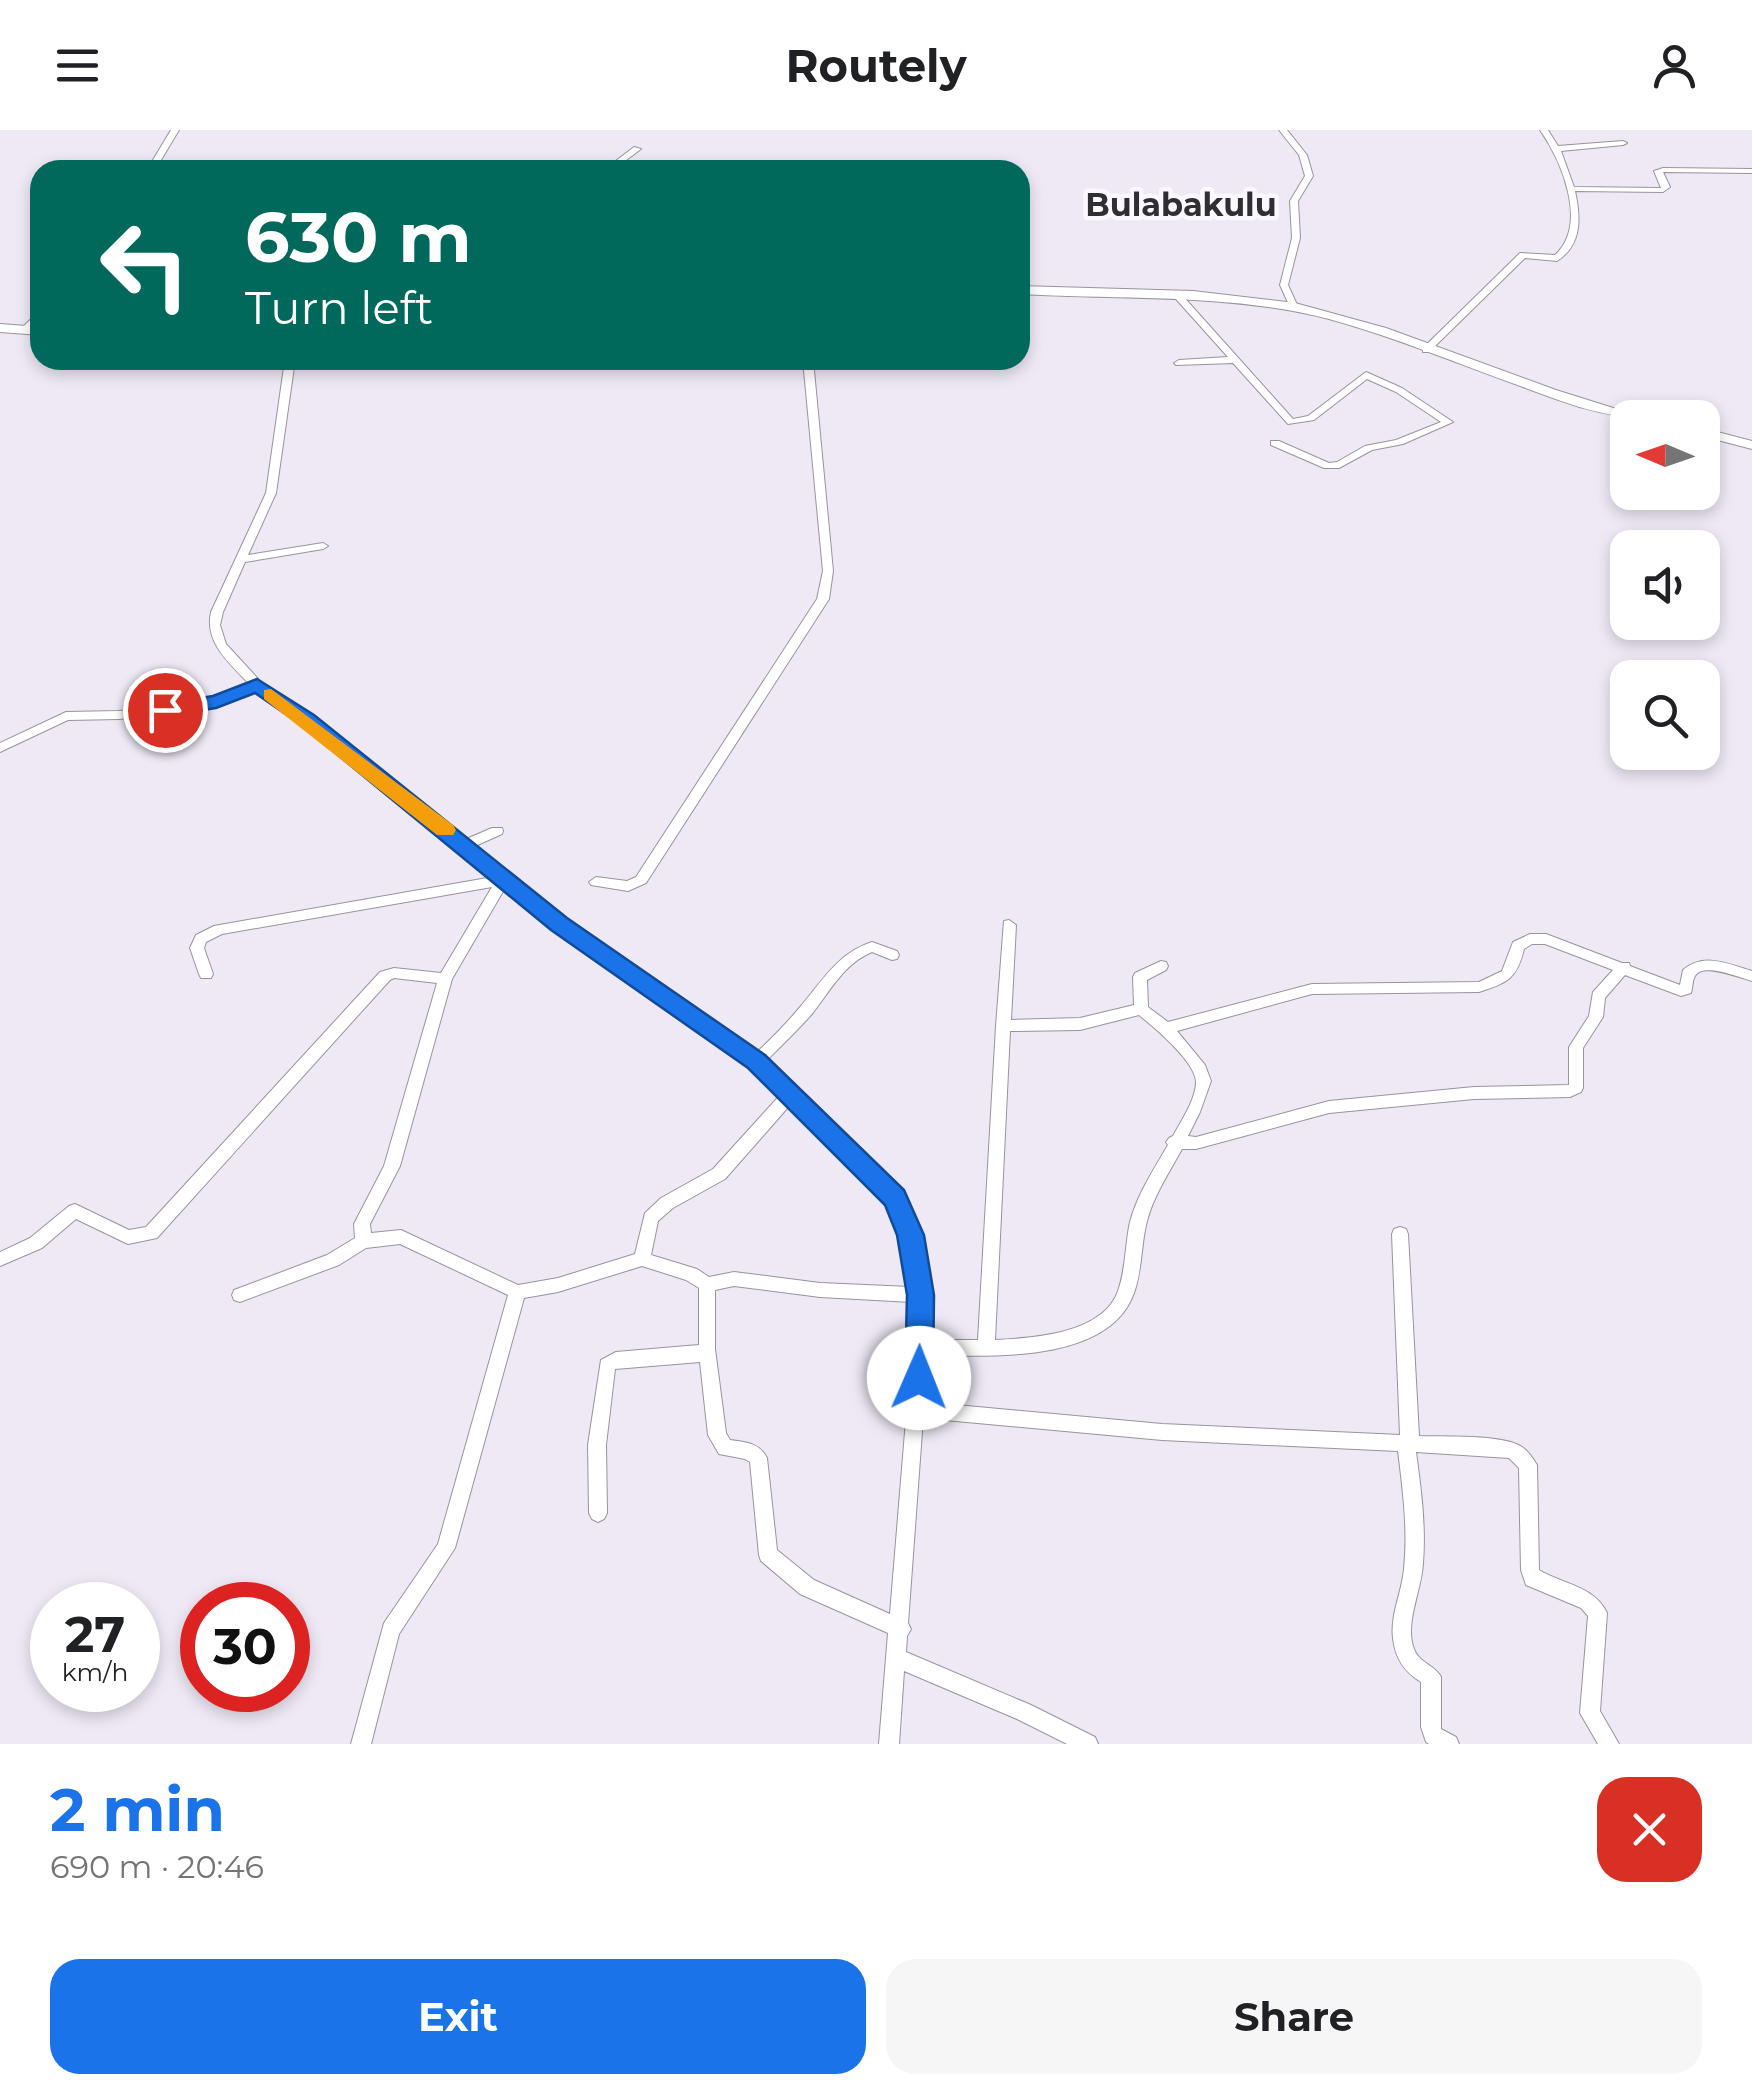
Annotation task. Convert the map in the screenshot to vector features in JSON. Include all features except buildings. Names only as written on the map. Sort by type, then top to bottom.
[{"type":"street","points":[[157,160],[175,130]]},
{"type":"street","points":[[1283,130],[1309,167],[1309,176],[1294,201],[1296,238],[1284,286],[1294,307]]},
{"type":"street","points":[[1426,350],[1523,255],[1560,258],[1567,251],[1577,220],[1570,189],[1544,130]]},
{"type":"street","points":[[1554,148],[1623,143]]},
{"type":"street","points":[[622,160],[637,149]]},
{"type":"street","points":[[1570,189],[1663,190],[1666,187],[1658,170],[1752,171]]},
{"type":"street","points":[[1030,290],[1178,296],[1294,307],[1550,395],[1610,411]]},
{"type":"street","points":[[1178,296],[1290,422],[1310,418],[1366,376],[1399,390],[1448,422],[1399,442],[1369,448],[1340,465],[1328,466],[1275,442]]},
{"type":"street","points":[[0,328],[30,330]]},
{"type":"street","points":[[1178,363],[1234,360]]},
{"type":"street","points":[[289,370],[271,492],[214,625],[221,645],[257,685],[307,719],[559,924],[757,1062],[895,1198],[911,1235],[920,1295],[920,1347],[890,1744]]},
{"type":"street","points":[[596,882],[628,886],[641,880],[823,599],[828,571],[809,370]]},
{"type":"street","points":[[1720,437],[1752,445]]},
{"type":"street","points":[[240,560],[323,546]]},
{"type":"street","points":[[0,748],[66,716],[118,716],[196,706],[257,685]]},
{"type":"street","points":[[465,846],[497,832]]},
{"type":"street","points":[[206,974],[197,948],[200,939],[219,930],[503,880]]},
{"type":"street","points":[[363,1241],[362,1224],[392,1166],[446,979],[503,880]]},
{"type":"street","points":[[986,1349],[1009,925]]},
{"type":"street","points":[[1166,1028],[1312,989],[1479,987],[1504,980],[1514,966],[1518,946],[1546,938],[1681,991],[1686,989],[1688,974],[1697,966],[1714,965],[1752,976]]},
{"type":"street","points":[[757,1062],[802,1015],[835,972],[860,951],[872,947],[892,956]]},
{"type":"street","points":[[1141,1009],[1140,977],[1160,966]]},
{"type":"street","points":[[1174,1142],[1196,1143],[1329,1107],[1474,1094],[1570,1091],[1576,1088],[1576,1047],[1596,1017],[1598,996],[1624,967]]},
{"type":"street","points":[[0,1259],[36,1243],[75,1211],[128,1238],[151,1233],[385,976],[394,972],[446,979]]},
{"type":"street","points":[[1003,1026],[1080,1024],[1141,1009]]},
{"type":"street","points":[[920,1347],[986,1349],[1045,1342],[1104,1323],[1120,1306],[1129,1285],[1142,1211],[1204,1081],[1200,1068],[1166,1028],[1141,1009]]},
{"type":"street","points":[[642,1259],[651,1218],[667,1203],[719,1174],[791,1093]]},
{"type":"street","points":[[1400,1234],[1412,1582],[1403,1612],[1402,1642],[1410,1666],[1431,1678],[1433,1735],[1449,1744]]},
{"type":"street","points":[[240,1294],[333,1260],[363,1241],[401,1237],[516,1292],[558,1285],[642,1259],[690,1274],[708,1286],[734,1279],[820,1290],[920,1295]]},
{"type":"street","points":[[708,1286],[707,1349],[716,1435],[725,1448],[749,1451],[758,1458],[768,1556],[807,1587],[901,1630]]},
{"type":"street","points":[[360,1744],[391,1630],[446,1548],[516,1292]]},
{"type":"street","points":[[598,1513],[597,1445],[607,1365],[616,1360],[700,1354],[707,1349]]},
{"type":"street","points":[[918,1409],[1162,1432],[1408,1441],[1515,1452],[1528,1465],[1530,1570],[1534,1578],[1588,1600],[1598,1612],[1590,1713],[1609,1744]]},
{"type":"street","points":[[899,1659],[1088,1744]]},
{"type":"slow traffic","points":[[271,695],[307,719],[445,830]]},
{"type":"district","name":"Bulabakulu","points":[[1181,204]]},
{"type":"route","points":[[165,710],[216,701],[257,685],[307,719],[559,924],[757,1062],[895,1198],[911,1235],[920,1295],[919,1378]]}]
